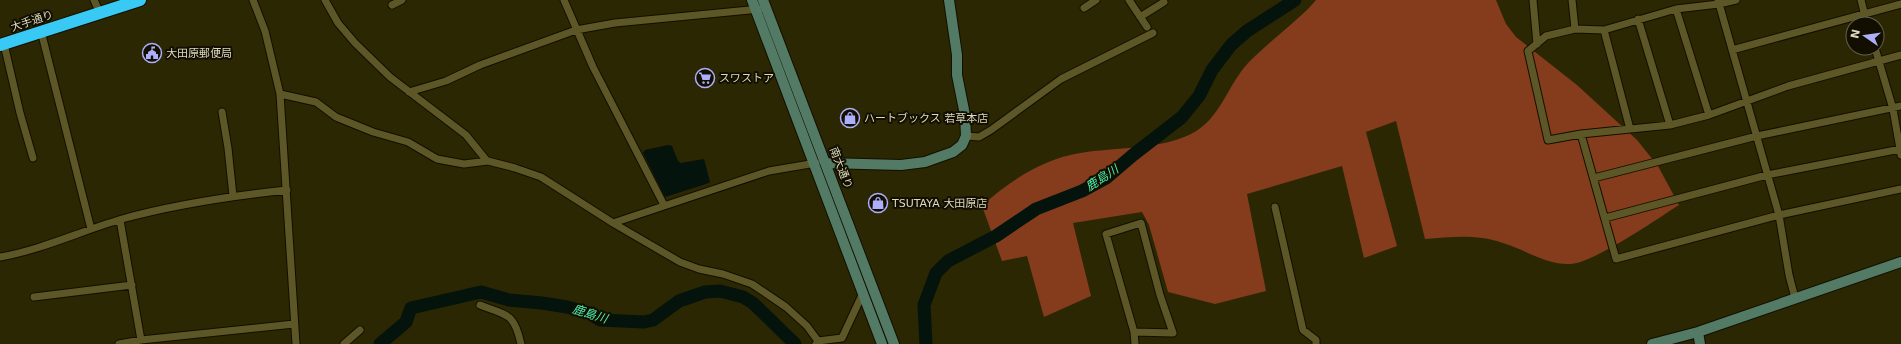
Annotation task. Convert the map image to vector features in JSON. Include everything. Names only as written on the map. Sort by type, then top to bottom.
[{"type":"highway","name":"大手通り","points":[[2,45],[140,0]]},
{"type":"street","points":[[94,0],[100,12]]},
{"type":"street","points":[[253,0],[265,31],[280,94],[296,344]]},
{"type":"street","points":[[325,0],[338,23],[355,43],[390,77],[466,135],[486,162]]},
{"type":"street","points":[[392,5],[402,0]]},
{"type":"street","points":[[564,0],[593,67],[664,205]]},
{"type":"street","points":[[752,0],[882,344]]},
{"type":"street","points":[[614,223],[769,171],[814,163],[901,165],[924,162],[953,152],[962,145],[966,136],[965,114],[957,75],[957,55],[948,0]]},
{"type":"street","points":[[1084,8],[1096,0]]},
{"type":"street","points":[[1129,0],[1147,27]]},
{"type":"street","points":[[1533,0],[1537,44]]},
{"type":"street","points":[[1572,0],[1575,29]]},
{"type":"street","points":[[1736,0],[1676,9],[1604,30],[1575,29],[1546,36],[1528,51],[1548,140],[1581,134],[1670,125],[1709,115],[1788,86],[1901,55]]},
{"type":"street","points":[[1861,0],[1864,14]]},
{"type":"street","points":[[1140,17],[1164,2]]},
{"type":"street","points":[[1718,2],[1779,216],[1789,275],[1796,298]]},
{"type":"street","points":[[409,92],[446,81],[480,64],[576,30],[615,22],[756,10],[765,4]]},
{"type":"street","name":"南大通り","points":[[765,4],[894,344]]},
{"type":"street","points":[[1732,50],[1901,4]]},
{"type":"street","points":[[1676,9],[1709,115]]},
{"type":"street","points":[[1638,19],[1670,125]]},
{"type":"street","points":[[1604,30],[1630,129]]},
{"type":"street","points":[[41,32],[91,228]]},
{"type":"street","points":[[966,136],[979,137],[991,130],[1061,79],[1153,33]]},
{"type":"street","points":[[2,45],[33,158]]},
{"type":"street","points":[[1605,218],[1767,175],[1901,151],[1893,109],[1878,56]]},
{"type":"street","points":[[280,94],[316,102],[336,117],[373,132],[408,142],[438,159],[464,164],[486,162],[515,168],[541,177],[680,262],[699,269],[724,274],[752,284],[786,307],[807,326],[817,343],[842,338],[863,293]]},
{"type":"street","points":[[1594,178],[1757,136],[1893,109],[1901,106]]},
{"type":"street","points":[[222,112],[228,148],[232,196]]},
{"type":"street","points":[[1581,134],[1616,259],[1779,216],[1901,189]]},
{"type":"street","points":[[0,257],[16,254],[91,228],[179,204],[287,190]]},
{"type":"street","points":[[1275,207],[1303,330],[1316,340],[1316,344]]},
{"type":"street","points":[[120,220],[141,340]]},
{"type":"street","points":[[1134,332],[1173,333],[1160,295],[1141,223],[1106,234],[1134,332],[1135,344]]},
{"type":"street","points":[[1652,344],[1698,332],[1901,262]]},
{"type":"street","points":[[34,297],[132,285]]},
{"type":"street","points":[[480,305],[511,317],[518,330],[522,344]]},
{"type":"street","points":[[119,344],[141,340],[294,324]]},
{"type":"street","points":[[344,344],[360,330]]},
{"type":"street","points":[[1698,332],[1700,344]]},
{"type":"shaded area","points":[[1316,0],[1496,0],[1506,24],[1516,37],[1577,85],[1637,140],[1658,166],[1679,205],[1641,230],[1608,249],[1593,257],[1570,264],[1561,264],[1544,260],[1503,243],[1483,238],[1464,237],[1425,239],[1396,121],[1366,132],[1397,246],[1364,258],[1342,166],[1247,194],[1266,291],[1215,304],[1168,292],[1149,225],[1142,212],[1073,223],[1091,296],[1044,317],[1027,256],[1002,261],[982,206],[1027,172],[1053,160],[1093,151],[1165,143],[1191,134],[1201,128],[1217,111],[1241,71],[1249,62]]},
{"type":"shaded area","points":[[668,145],[672,146],[678,161],[681,163],[704,159],[710,182],[665,197],[643,153],[645,150]]},
{"type":"waterway","name":"鹿島川","points":[[926,344],[924,305],[936,273],[948,261],[996,236],[1036,209],[1082,191],[1106,178],[1182,117],[1199,96],[1212,70],[1231,45],[1247,31],[1295,0]]},
{"type":"waterway","name":"鹿島川","points":[[380,344],[406,322],[411,308],[481,292],[509,300],[567,307],[589,313],[600,320],[644,322],[653,320],[679,301],[705,292],[720,291],[743,297],[753,303],[795,344]]},
{"type":"place","name":"大田原郵便局","points":[[152,53]]},
{"type":"place","name":"スワストア","points":[[705,78]]},
{"type":"place","name":"ハートブックス 若草本店","points":[[850,118]]},
{"type":"place","name":"TSUTAYA 大田原店","points":[[878,203]]}]
